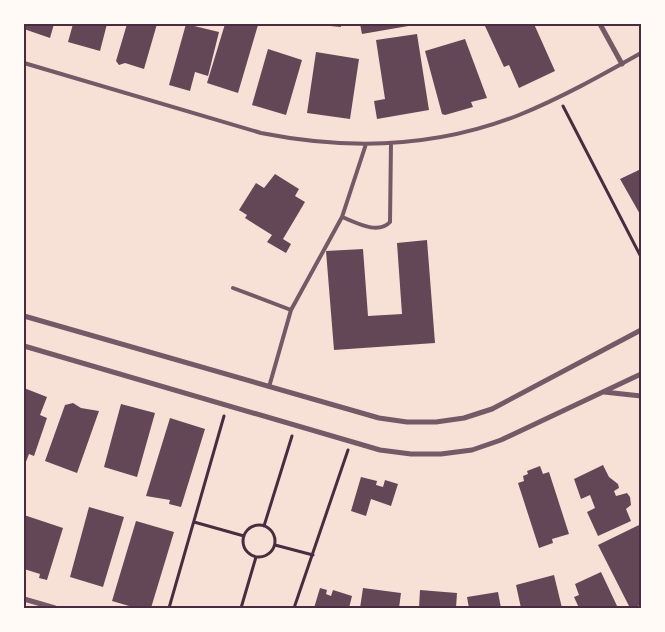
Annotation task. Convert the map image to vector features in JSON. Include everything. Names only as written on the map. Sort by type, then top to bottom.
[{"type":"street","points":[[600,24],[622,64]]},
{"type":"street","points":[[24,316],[379,418],[407,422],[445,421],[492,409],[518,397],[641,330]]},
{"type":"street","points":[[24,346],[351,442],[380,450],[411,454],[441,454],[472,450],[501,440],[641,374]]},
{"type":"street","points":[[603,392],[641,396]]},
{"type":"street","points":[[24,599],[36,606],[55,608]]},
{"type":"lane","points":[[24,63],[261,133],[295,140],[366,144],[434,138],[477,128],[518,115],[558,97],[641,54]]},
{"type":"lane","points":[[342,217],[378,229],[385,228],[390,222],[391,143]]},
{"type":"lane","points":[[269,386],[291,310],[342,217],[366,144]]},
{"type":"lane","points":[[233,288],[291,310]]},
{"type":"path","points":[[558,97],[641,257]]},
{"type":"path","points":[[170,608],[227,405]]},
{"type":"path","points":[[264,526],[295,425]]},
{"type":"path","points":[[294,608],[351,442]]},
{"type":"path","points":[[194,522],[244,536]]},
{"type":"path","points":[[264,526],[272,532],[275,545],[268,555],[256,557],[245,550],[244,536],[250,527],[264,526]]},
{"type":"path","points":[[275,545],[313,555]]},
{"type":"path","points":[[241,608],[256,557]]},
{"type":"building","points":[[24,24],[54,24],[50,38],[24,29]]},
{"type":"building","points":[[73,24],[107,24],[100,51],[68,42]]},
{"type":"building","points":[[127,24],[157,24],[144,69],[125,63],[119,65],[116,61]]},
{"type":"building","points":[[186,24],[219,32],[208,76],[195,72],[190,91],[169,85]]},
{"type":"building","points":[[225,24],[258,25],[238,93],[207,83]]},
{"type":"building","points":[[308,24],[341,24],[341,27]]},
{"type":"building","points":[[360,24],[414,24],[414,25],[362,34]]},
{"type":"building","points":[[490,24],[534,24],[555,71],[519,88],[509,65],[504,67],[485,26]]},
{"type":"building","points":[[417,34],[429,110],[377,119],[374,101],[385,99],[376,40]]},
{"type":"building","points":[[465,39],[487,98],[471,102],[473,107],[445,115],[442,114],[425,51]]},
{"type":"building","points":[[268,49],[302,60],[286,115],[252,105]]},
{"type":"building","points":[[316,52],[359,59],[350,119],[307,113]]},
{"type":"building","points":[[641,169],[641,216],[620,179]]},
{"type":"building","points":[[275,174],[299,189],[295,196],[305,202],[283,239],[291,244],[286,253],[267,242],[272,235],[245,218],[247,215],[239,210],[256,183],[264,188]]},
{"type":"building","points":[[427,240],[435,343],[334,350],[326,251],[363,249],[368,316],[402,314],[397,243]]},
{"type":"building","points":[[24,388],[47,397],[40,415],[47,418],[34,456],[29,454],[24,467]]},
{"type":"building","points":[[73,403],[81,408],[99,411],[77,473],[45,461],[65,405]]},
{"type":"building","points":[[121,404],[155,413],[137,477],[104,467]]},
{"type":"building","points":[[170,418],[205,429],[181,507],[169,504],[170,500],[146,496]]},
{"type":"building","points":[[603,465],[609,477],[618,484],[619,488],[614,491],[616,496],[627,493],[630,497],[631,505],[626,509],[631,521],[598,536],[587,512],[595,508],[590,495],[581,499],[574,479]]},
{"type":"building","points":[[540,466],[543,474],[549,472],[569,534],[552,539],[553,543],[539,548],[518,483],[524,481],[523,476],[528,474],[527,471]]},
{"type":"building","points":[[361,477],[377,481],[376,485],[383,487],[385,480],[398,484],[391,506],[371,499],[366,516],[351,511]]},
{"type":"building","points":[[89,507],[124,517],[103,587],[70,577]]},
{"type":"building","points":[[24,515],[63,528],[47,580],[39,578],[40,574],[24,569]]},
{"type":"building","points":[[136,521],[174,532],[151,608],[136,608],[112,601]]},
{"type":"building","points":[[641,524],[641,605],[630,608],[598,545]]},
{"type":"building","points":[[601,572],[618,608],[579,608],[574,597],[579,595],[575,584]]},
{"type":"building","points":[[554,575],[562,608],[521,608],[516,585]]},
{"type":"building","points":[[320,588],[327,590],[326,594],[331,596],[333,590],[352,596],[349,608],[314,608]]},
{"type":"building","points":[[363,588],[401,593],[399,608],[360,608]]},
{"type":"building","points":[[420,590],[457,593],[456,608],[419,608]]},
{"type":"building","points":[[498,592],[501,608],[469,608],[467,597]]}]
